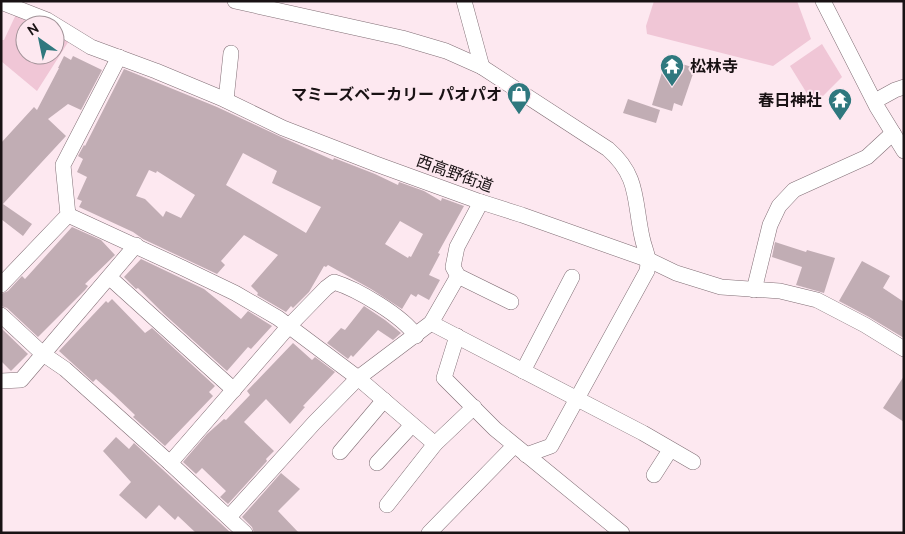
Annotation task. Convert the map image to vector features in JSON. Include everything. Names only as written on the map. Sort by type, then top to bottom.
[{"type":"street","points":[[235,1],[402,38],[446,52],[482,67],[608,149],[620,159],[628,170],[633,184],[642,239],[649,260],[647,271],[578,400],[552,446],[520,450],[429,533]]},
{"type":"street","points":[[464,1],[482,67]]},
{"type":"street","points":[[823,1],[875,101],[904,151]]},
{"type":"street","name":"西高野街道","points":[[1,2],[47,20],[91,47],[226,100],[284,128],[481,202],[649,260],[721,288],[780,290],[817,300],[865,325],[904,349]]},
{"type":"street","points":[[226,100],[231,53]]},
{"type":"street","points":[[1,285],[68,214],[63,165],[119,57]]},
{"type":"street","points":[[875,101],[904,87]]},
{"type":"street","points":[[754,290],[770,225],[779,206],[794,190],[868,157],[893,133]]},
{"type":"street","points":[[481,202],[457,246],[453,267],[458,276],[511,302]]},
{"type":"street","points":[[68,214],[235,293],[278,318],[358,378],[435,444]]},
{"type":"street","points":[[1,381],[21,380],[136,245]]},
{"type":"street","points":[[229,517],[358,378],[431,323],[458,276]]},
{"type":"street","points":[[109,277],[234,390]]},
{"type":"street","points":[[523,371],[572,277]]},
{"type":"street","points":[[170,463],[289,326],[334,282],[347,286],[399,318],[411,328],[416,336]]},
{"type":"street","points":[[1,315],[43,354],[64,369],[170,463],[245,533]]},
{"type":"street","points":[[431,323],[643,433],[693,462]]},
{"type":"street","points":[[457,336],[444,378],[520,450],[622,533]]},
{"type":"street","points":[[340,452],[384,400]]},
{"type":"street","points":[[387,505],[435,444],[474,407]]},
{"type":"street","points":[[377,463],[412,425]]},
{"type":"street","points":[[654,475],[670,450]]},
{"type":"shaded area","points":[[654,1],[797,1],[811,39],[773,66],[647,34],[646,26]]},
{"type":"shaded area","points":[[19,8],[35,15],[16,15]]},
{"type":"shaded area","points":[[15,17],[15,65],[54,65],[37,91],[1,61],[1,40],[4,40]]},
{"type":"shaded area","points":[[65,31],[72,36],[65,47]]},
{"type":"shaded area","points":[[822,44],[842,77],[815,104],[790,66]]},
{"type":"building","points":[[73,56],[102,70],[81,110],[68,104],[48,119],[66,136],[3,204],[32,224],[23,236],[1,219],[1,143],[34,107],[37,110],[60,65],[65,65],[65,57],[71,60]]},
{"type":"building","points":[[666,59],[695,68],[682,106],[674,103],[672,111],[652,105]]},
{"type":"building","points":[[124,69],[217,107],[333,160],[334,158],[398,185],[399,182],[424,191],[441,201],[442,198],[464,206],[438,253],[440,254],[429,275],[440,280],[429,300],[418,294],[416,297],[411,294],[402,309],[328,265],[324,266],[309,292],[293,308],[291,306],[286,312],[257,295],[258,293],[251,286],[278,255],[244,235],[221,261],[225,265],[217,274],[79,207],[82,201],[77,199],[87,177],[77,172],[83,159],[78,156],[85,146]],"holes":[[[243,153],[277,171],[272,183],[321,207],[306,233],[226,185]],[[149,170],[156,173],[157,171],[195,195],[181,218],[166,211],[163,217],[145,199],[136,196]],[[400,221],[423,234],[411,257],[409,256],[408,258],[385,244]]]},
{"type":"building","points":[[628,99],[660,110],[656,123],[623,113]]},
{"type":"building","points":[[72,227],[101,240],[115,255],[85,284],[88,286],[85,290],[38,337],[7,308],[1,306],[1,294],[8,291],[22,276],[25,279]]},
{"type":"building","points":[[775,242],[806,252],[807,250],[835,258],[824,293],[796,285],[802,267],[772,257]]},
{"type":"building","points":[[141,259],[204,289],[241,319],[248,311],[272,326],[251,349],[248,347],[227,371],[124,277]]},
{"type":"building","points":[[862,261],[890,276],[883,288],[904,302],[904,338],[839,301]]},
{"type":"building","points":[[112,299],[145,333],[152,328],[215,386],[209,392],[213,396],[165,446],[133,417],[135,415],[114,395],[96,379],[93,382],[59,351],[106,301],[108,303]]},
{"type":"building","points":[[364,306],[401,333],[393,340],[378,330],[353,357],[351,355],[348,359],[327,343],[341,328],[345,330]]},
{"type":"building","points":[[1,328],[28,354],[11,371],[1,361]]},
{"type":"building","points":[[293,343],[312,360],[315,357],[335,372],[303,406],[305,407],[290,424],[266,399],[244,422],[274,451],[228,504],[220,497],[226,491],[202,468],[196,474],[183,462],[207,434],[224,419],[226,420],[250,395],[247,391]]},
{"type":"building","points":[[904,376],[904,422],[883,408]]},
{"type":"building","points":[[116,437],[129,449],[134,443],[231,533],[196,533],[178,516],[175,520],[159,505],[146,519],[119,495],[131,482],[103,451]]},
{"type":"building","points":[[281,473],[300,489],[278,511],[299,533],[254,533],[252,527],[242,517]]},
{"type":"place","name":"松林寺","points":[[672,87]]},
{"type":"place","name":"マミーズベーカリー パオパオ","points":[[519,115]]},
{"type":"place","name":"春日神社","points":[[840,121]]}]
